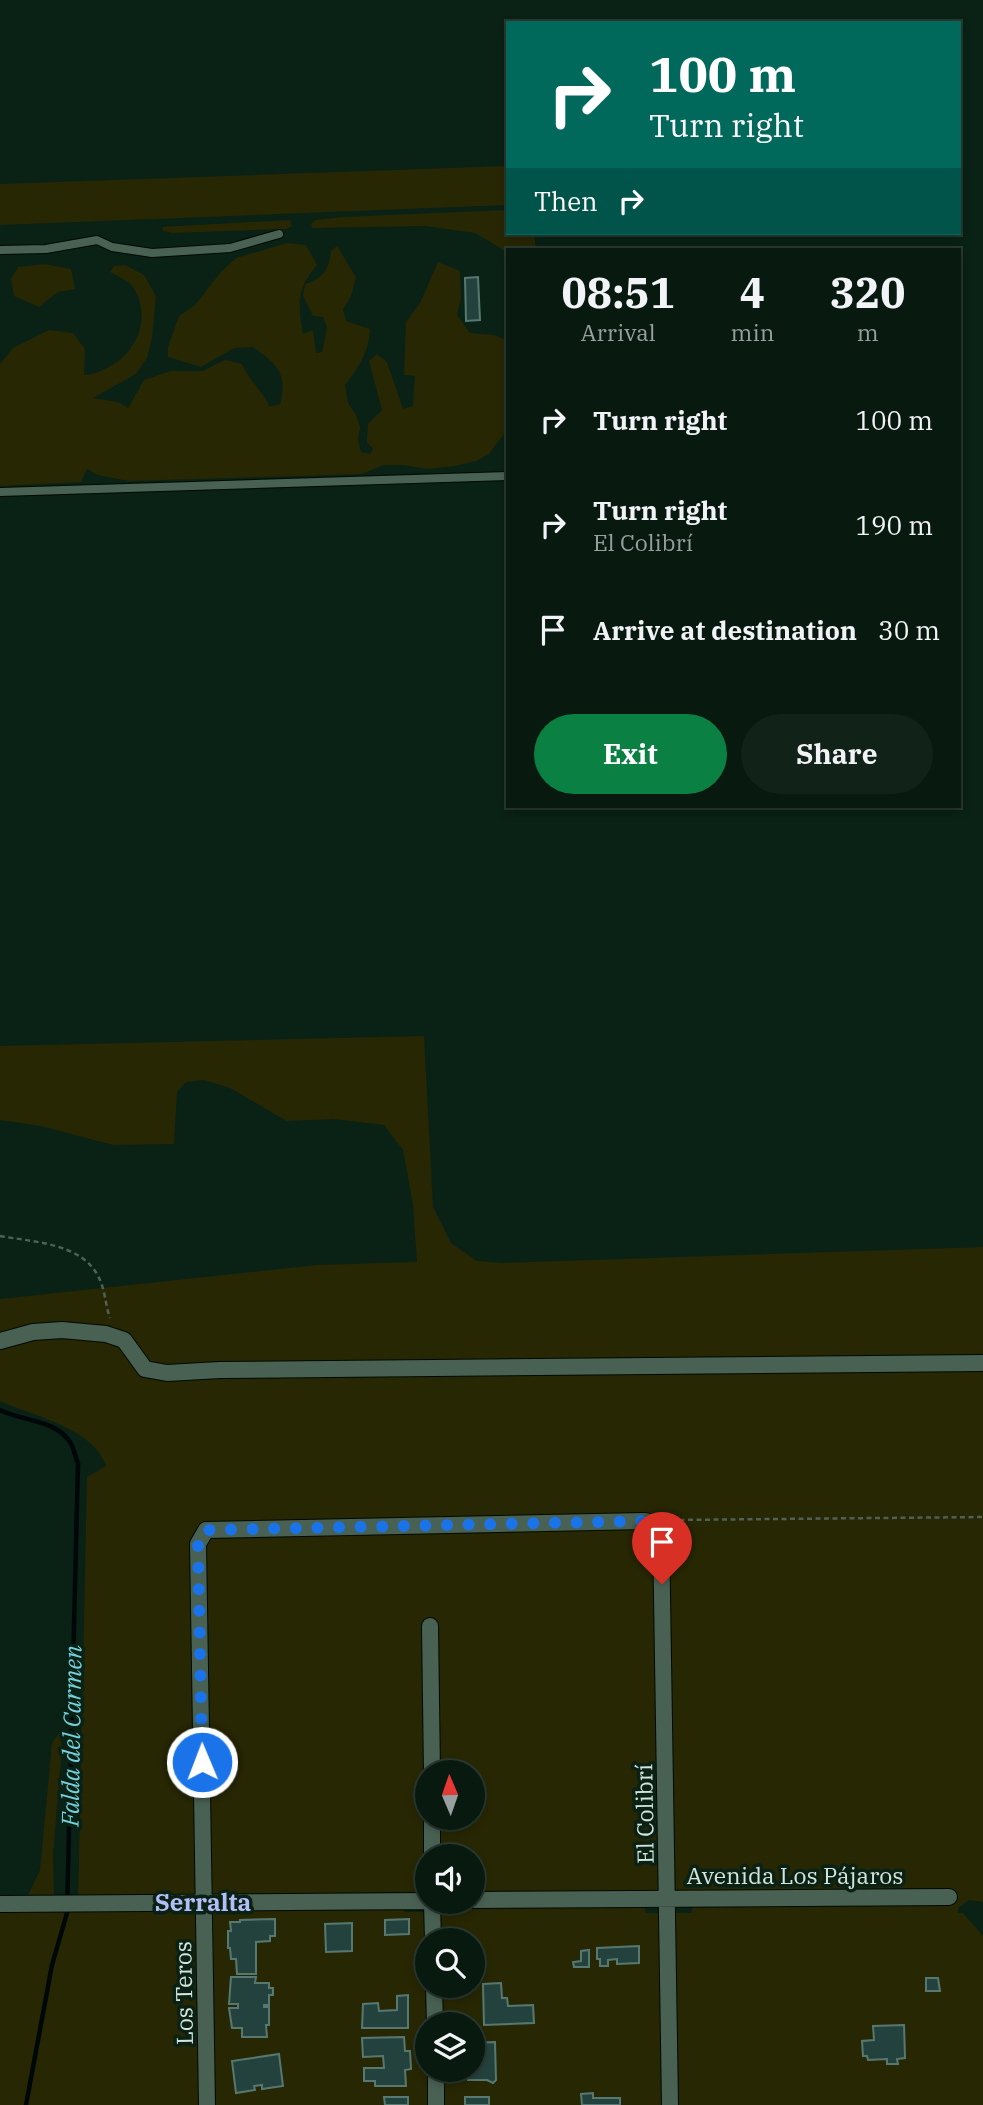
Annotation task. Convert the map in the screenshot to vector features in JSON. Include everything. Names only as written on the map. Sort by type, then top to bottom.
[{"type":"street","points":[[0,1341],[33,1332],[106,1334],[124,1340],[145,1369],[167,1373],[220,1370],[983,1363]]},
{"type":"street","name":"El Colibrí","points":[[198,1544],[206,1530],[645,1521],[655,1524],[661,1532],[670,2105]]},
{"type":"street","name":"Los Teros","points":[[198,1544],[207,2105]]},
{"type":"street","points":[[430,1626],[432,1760]]},
{"type":"street","name":"Avenida Los Pájaros","points":[[485,1900],[949,1896]]},
{"type":"street","points":[[0,1904],[415,1901]]},
{"type":"street","points":[[436,2082],[436,2105]]},
{"type":"lane","points":[[0,250],[46,249],[97,240],[112,247],[152,253],[230,248],[279,234]]},
{"type":"lane","points":[[0,492],[506,476]]},
{"type":"path","points":[[0,1236],[76,1252],[91,1264],[100,1278],[113,1328],[124,1340]]},
{"type":"path","points":[[672,1520],[983,1517]]},
{"type":"shaded area","points":[[506,166],[506,205],[0,225],[0,184]]},
{"type":"shaded area","points":[[506,210],[506,235],[534,235],[536,248],[506,248],[506,251],[475,233],[425,226],[312,228],[311,224],[315,220]]},
{"type":"shaded area","points":[[290,220],[292,226],[286,229],[172,233],[163,231],[162,227]]},
{"type":"shaded area","points":[[287,243],[306,245],[317,265],[305,282],[302,289],[300,314],[303,334],[313,330],[316,353],[322,352],[327,328],[323,317],[313,316],[303,296],[305,284],[324,272],[331,251],[337,246],[356,277],[351,296],[343,309],[346,321],[370,329],[368,345],[362,359],[345,385],[348,403],[360,427],[358,440],[361,452],[370,454],[373,449],[367,442],[368,424],[382,410],[369,361],[377,354],[387,362],[403,409],[413,406],[415,376],[404,375],[406,322],[420,303],[438,262],[460,271],[461,298],[457,315],[470,333],[506,338],[506,431],[489,454],[476,461],[455,466],[427,469],[384,465],[362,474],[128,481],[98,475],[87,469],[81,482],[0,486],[0,364],[13,348],[49,330],[73,333],[85,349],[84,375],[116,363],[133,345],[141,323],[141,311],[133,287],[110,272],[114,266],[125,265],[144,275],[156,296],[152,338],[147,358],[136,374],[93,398],[118,402],[128,408],[144,380],[171,371],[203,371],[225,360],[242,364],[270,407],[280,404],[283,384],[279,370],[253,347],[234,348],[201,367],[168,357],[168,347],[179,316],[195,305],[220,273],[236,258]]},
{"type":"shaded area","points":[[45,264],[71,269],[75,289],[58,292],[39,307],[14,296],[11,279],[18,267]]},
{"type":"shaded area","points":[[424,1036],[433,1207],[451,1243],[477,1261],[503,1263],[983,1247],[983,1902],[969,1900],[958,1908],[958,1913],[963,1913],[983,1936],[983,2105],[0,2105],[0,1898],[26,1900],[40,1870],[52,1743],[59,1733],[62,1746],[53,1854],[54,1895],[62,1910],[218,1911],[221,1907],[78,1904],[87,1477],[106,1466],[100,1453],[76,1433],[0,1401],[0,1299],[317,1265],[417,1262],[413,1204],[403,1150],[384,1125],[334,1119],[287,1121],[230,1088],[204,1080],[186,1082],[177,1092],[174,1144],[113,1145],[41,1126],[0,1120],[0,1046]],"holes":[[[695,1899],[691,1913],[646,1913],[642,1900]]]},
{"type":"building","points":[[478,277],[480,320],[466,321],[465,278]]},
{"type":"building","points":[[275,1919],[275,1936],[270,1936],[270,1941],[256,1942],[256,1974],[237,1974],[236,1959],[231,1959],[228,1948],[230,1922]]},
{"type":"building","points":[[409,1919],[409,1934],[385,1935],[385,1920]]},
{"type":"building","points":[[352,1923],[352,1951],[326,1952],[325,1924]]},
{"type":"building","points":[[639,1946],[639,1963],[617,1964],[617,1959],[608,1960],[608,1966],[600,1966],[600,1959],[597,1959],[597,1948]]},
{"type":"building","points":[[589,1950],[589,1967],[574,1967],[573,1962],[581,1961],[581,1951]]},
{"type":"building","points":[[231,1977],[256,1977],[255,1983],[269,1983],[269,1988],[273,1988],[273,1995],[269,1995],[269,2005],[264,2005],[269,2007],[267,2037],[242,2037],[242,2028],[232,2028],[229,2008],[238,2008],[238,2004],[229,2004]]},
{"type":"building","points":[[926,1978],[938,1978],[940,1991],[926,1991]]},
{"type":"building","points":[[501,1983],[502,1998],[507,1998],[508,2006],[533,2005],[534,2023],[485,2025],[485,1984]]},
{"type":"building","points":[[408,1995],[408,2028],[362,2028],[363,2004],[378,2003],[379,2011],[397,2010],[397,1996]]},
{"type":"building","points":[[904,2025],[905,2058],[897,2059],[898,2064],[887,2064],[887,2059],[868,2060],[867,2056],[863,2056],[862,2041],[874,2040],[873,2026]]},
{"type":"building","points":[[404,2037],[405,2051],[410,2051],[411,2069],[405,2070],[406,2086],[375,2086],[375,2081],[364,2081],[364,2068],[384,2068],[383,2056],[363,2057],[362,2038]]},
{"type":"building","points":[[485,2042],[495,2042],[496,2080],[493,2083],[485,2080]]},
{"type":"building","points":[[279,2054],[283,2086],[262,2089],[262,2085],[254,2086],[255,2090],[236,2093],[232,2061]]},
{"type":"building","points":[[593,2093],[593,2098],[620,2098],[620,2105],[582,2105],[581,2094]]},
{"type":"building","points":[[384,2097],[408,2097],[408,2105],[385,2105]]},
{"type":"building","points":[[465,2097],[489,2097],[489,2105],[465,2105]]},
{"type":"waterway","name":"Falda del Carmen","points":[[0,1410],[56,1429],[70,1442],[78,1463],[67,1913],[52,1965],[26,2105]]},
{"type":"district","name":"Serralta","points":[[203,1902]]},
{"type":"route","points":[[202,1762],[198,1544],[206,1530],[645,1521],[655,1524],[661,1532],[662,1584]]}]
